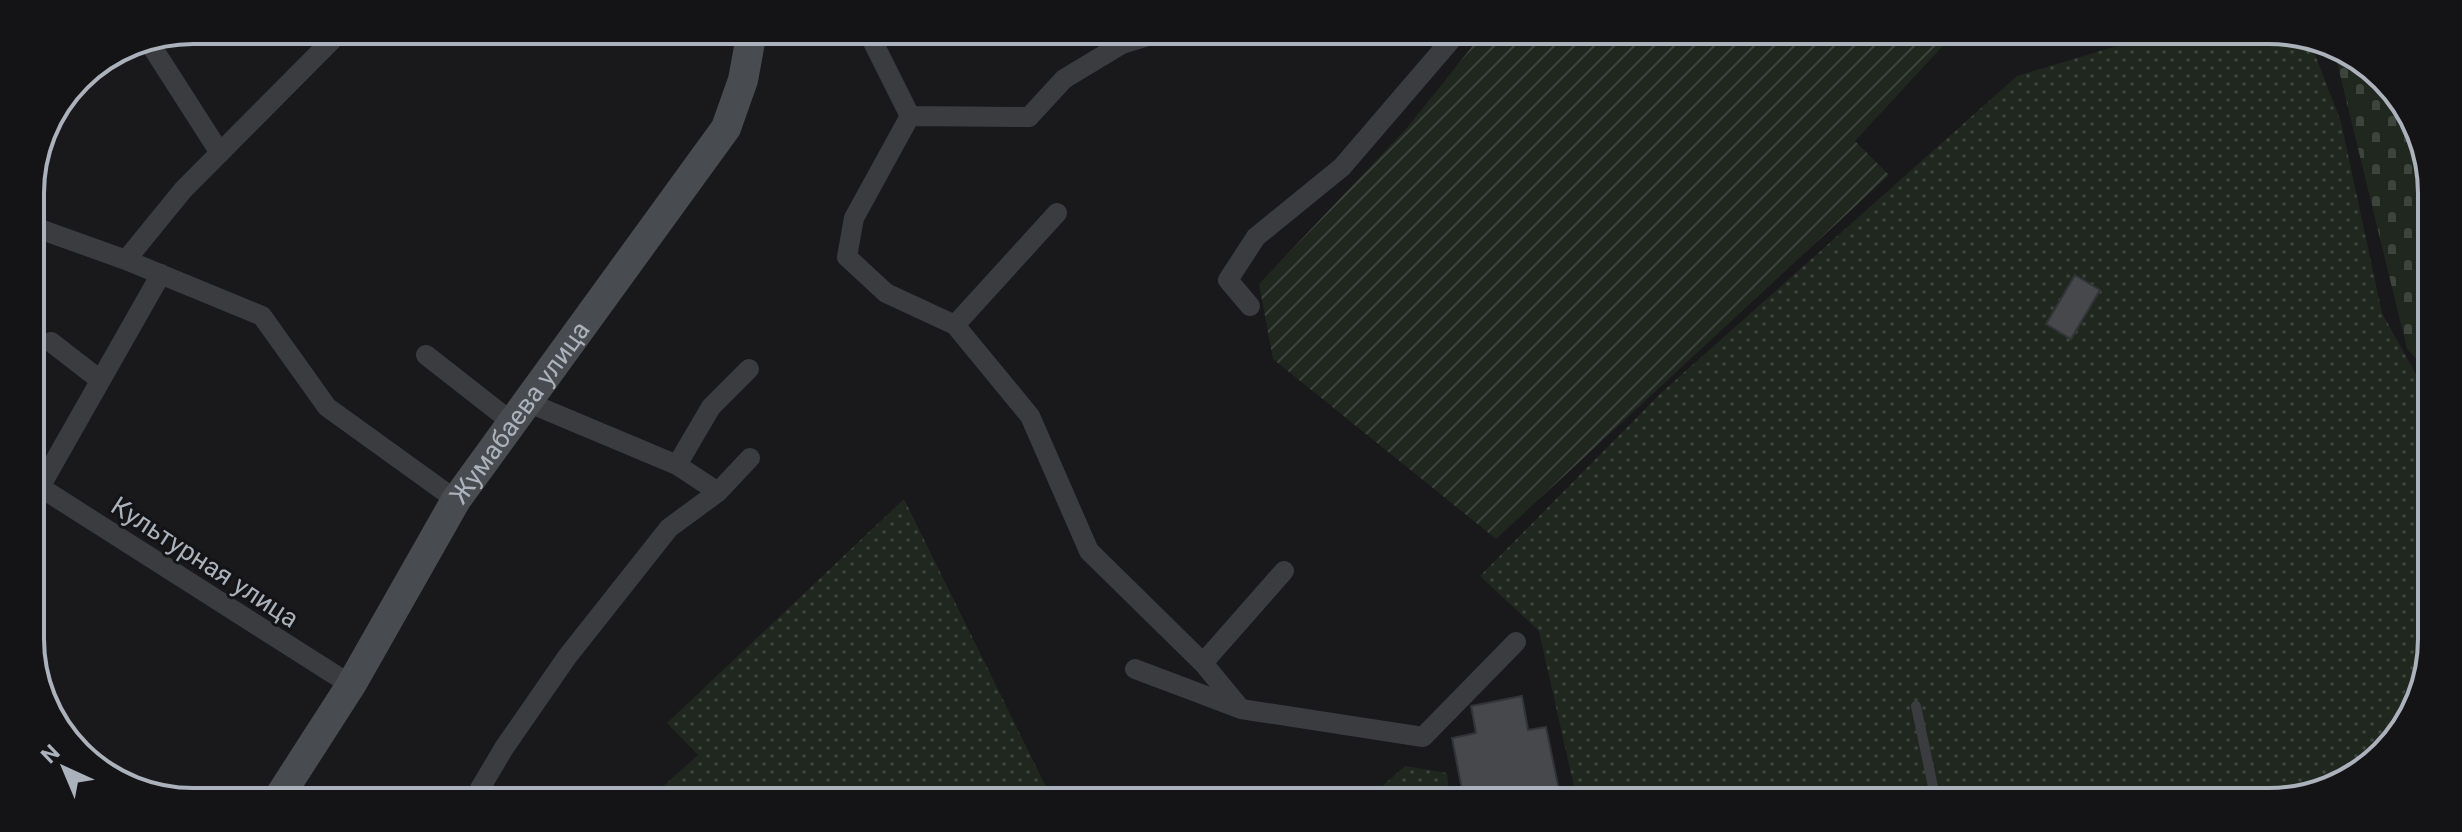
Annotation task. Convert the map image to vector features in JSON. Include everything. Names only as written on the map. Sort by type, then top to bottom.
[{"type":"street","points":[[126,260],[183,190],[328,44]]},
{"type":"street","name":"Жумабаева улица","points":[[285,788],[351,685],[456,500],[726,128],[743,80],[750,44]]},
{"type":"street","points":[[874,44],[910,116]]},
{"type":"street","points":[[910,116],[1029,117],[1064,79],[1122,44]]},
{"type":"street","points":[[1250,306],[1228,280],[1256,237],[1342,167],[1448,44]]},
{"type":"street","points":[[154,50],[220,153]]},
{"type":"street","points":[[910,116],[854,218],[847,257],[886,293],[955,325],[1030,416],[1089,551],[1203,663],[1241,709]]},
{"type":"street","points":[[955,325],[1057,213]]},
{"type":"street","points":[[44,231],[126,260],[262,316],[327,407],[456,500]]},
{"type":"street","points":[[44,471],[161,274]]},
{"type":"street","points":[[51,342],[100,380]]},
{"type":"street","points":[[426,355],[520,412],[677,465],[718,492]]},
{"type":"street","points":[[677,465],[711,407],[749,369]]},
{"type":"street","points":[[480,788],[567,657],[660,539],[669,528],[718,492],[750,458]]},
{"type":"street","name":"Культурная улица","points":[[44,489],[351,685]]},
{"type":"street","points":[[1203,663],[1284,571]]},
{"type":"street","points":[[1135,669],[1241,709],[1423,737],[1516,642]]},
{"type":"lane","points":[[1916,706],[1933,788]]},
{"type":"green space","points":[[1474,44],[1945,44],[1855,141],[1889,175],[1496,539],[1273,359],[1259,284],[1406,129]]},
{"type":"green space","points":[[2123,44],[2269,44],[2314,51],[2341,122],[2382,313],[2418,378],[2417,659],[2410,687],[2393,722],[2367,751],[2344,768],[2308,783],[2279,788],[1574,788],[1539,631],[1480,576],[1661,393],[2017,76]]},
{"type":"green space","points":[[2337,60],[2367,81],[2393,110],[2403,127],[2415,164],[2418,183],[2418,361],[2407,349]]},
{"type":"green space","points":[[904,499],[1047,788],[661,788],[698,755],[667,723]]},
{"type":"green space","points":[[2413,678],[2403,705],[2377,741]]},
{"type":"green space","points":[[1405,766],[1447,773],[1449,788],[1380,788]]},
{"type":"building","points":[[2075,275],[2100,290],[2071,339],[2046,324]]},
{"type":"building","points":[[1522,696],[1528,730],[1546,727],[1559,788],[1462,788],[1452,738],[1476,733],[1471,706]]}]
